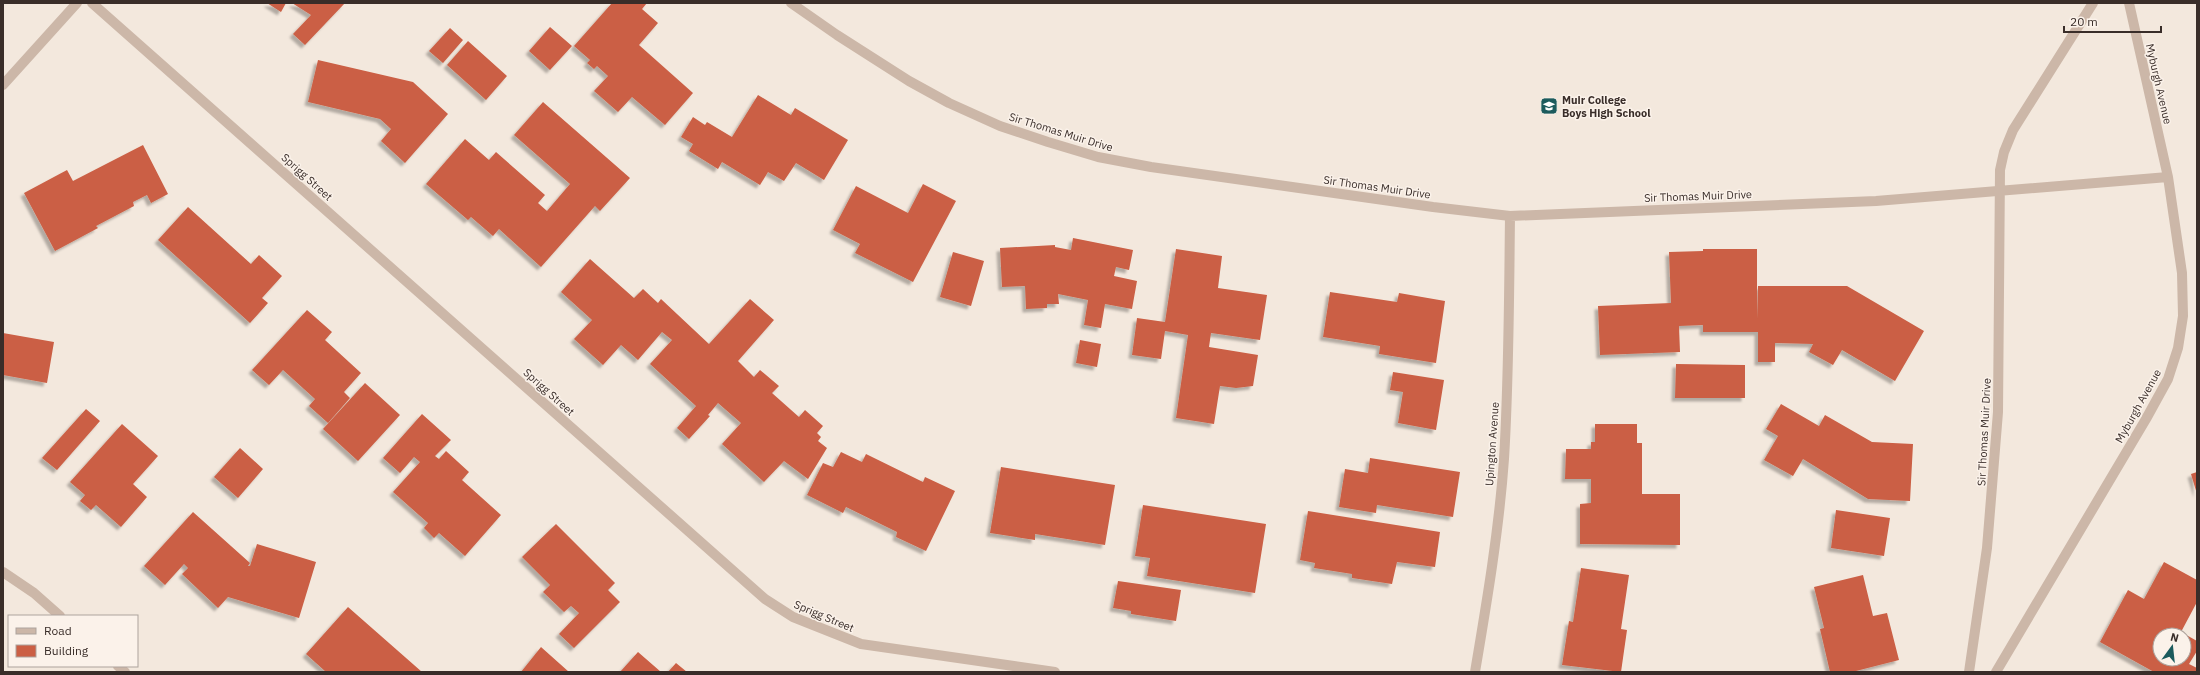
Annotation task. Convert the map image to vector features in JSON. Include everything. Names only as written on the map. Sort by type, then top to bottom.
[{"type":"street","points":[[3,85],[77,3]]},
{"type":"street","name":"Sprigg Street","points":[[92,3],[765,599],[793,617],[861,644],[1055,672]]},
{"type":"street","name":"Sir Thomas Muir Drive","points":[[791,3],[837,35],[902,76],[949,102],[1000,126],[1098,157],[1213,176],[1510,216],[1876,201],[2168,177]]},
{"type":"street","name":"Sir Thomas Muir Drive","points":[[1969,672],[1987,548],[1997,426],[2000,170],[2004,152],[2013,130],[2093,3]]},
{"type":"street","name":"Myburgh Avenue","points":[[1996,672],[2168,379],[2178,348],[2183,316],[2182,273],[2168,177],[2129,3]]},
{"type":"street","name":"Upington Avenue","points":[[1476,672],[1496,534],[1504,459],[1508,382],[1510,216]]},
{"type":"street","points":[[3,572],[34,593],[59,615]]},
{"type":"building","points":[[267,3],[286,3],[281,12]]},
{"type":"building","points":[[292,3],[345,3],[305,45],[293,34],[311,15]]},
{"type":"building","points":[[612,3],[647,3],[642,9],[658,23],[639,45],[693,93],[665,125],[632,97],[618,112],[594,91],[608,76],[597,66],[594,69],[587,63],[590,60],[574,46]]},
{"type":"building","points":[[550,27],[572,46],[550,70],[529,51]]},
{"type":"building","points":[[450,28],[463,40],[443,63],[429,51]]},
{"type":"building","points":[[468,41],[507,76],[486,100],[447,65]]},
{"type":"building","points":[[318,60],[413,82],[448,114],[405,163],[381,141],[391,129],[380,119],[308,102]]},
{"type":"building","points":[[758,95],[791,115],[795,108],[848,140],[824,180],[796,163],[784,181],[768,172],[760,185],[722,162],[718,169],[689,151],[693,144],[681,137],[693,117],[705,125],[707,122],[732,137]]},
{"type":"building","points":[[543,102],[630,178],[600,211],[595,206],[541,267],[499,229],[493,236],[471,217],[468,220],[426,184],[465,139],[489,160],[496,152],[545,195],[538,203],[547,211],[570,184],[514,135]]},
{"type":"building","points":[[143,145],[168,194],[151,203],[147,195],[133,202],[134,206],[96,226],[98,228],[55,251],[24,193],[67,170],[73,181]]},
{"type":"building","points":[[923,184],[956,201],[913,282],[855,253],[860,244],[833,230],[856,186],[908,213]]},
{"type":"building","points":[[188,207],[251,264],[259,255],[282,276],[262,298],[268,303],[250,323],[158,240]]},
{"type":"building","points":[[1073,238],[1133,250],[1129,270],[1116,267],[1114,276],[1137,281],[1132,309],[1105,304],[1101,328],[1084,325],[1088,300],[1058,294],[1059,304],[1047,304],[1047,308],[1026,309],[1025,286],[1002,287],[1000,248],[1055,245],[1055,247],[1071,250]]},
{"type":"building","points":[[1176,249],[1222,256],[1218,288],[1267,295],[1260,340],[1211,333],[1209,347],[1258,355],[1253,386],[1236,388],[1220,386],[1214,424],[1176,418],[1188,335],[1165,331],[1161,359],[1132,355],[1137,318],[1165,322]]},
{"type":"building","points":[[1703,249],[1757,249],[1757,319],[1758,286],[1847,286],[1924,331],[1895,381],[1842,350],[1833,365],[1809,352],[1813,344],[1775,343],[1775,362],[1758,362],[1758,332],[1703,332],[1703,325],[1679,326],[1680,352],[1600,355],[1598,306],[1671,303],[1669,252],[1703,251]]},
{"type":"building","points":[[953,252],[984,261],[971,306],[940,297]]},
{"type":"building","points":[[590,259],[634,298],[643,289],[658,303],[661,299],[709,344],[750,299],[774,320],[738,361],[754,377],[760,370],[779,386],[772,393],[799,417],[805,410],[823,426],[817,433],[821,437],[818,441],[827,448],[808,479],[784,461],[764,482],[722,444],[741,423],[718,403],[708,415],[710,416],[689,439],[677,428],[696,406],[650,364],[672,340],[662,332],[638,360],[621,345],[603,365],[574,339],[592,320],[561,292]]},
{"type":"building","points":[[1330,292],[1397,302],[1399,293],[1445,301],[1436,363],[1379,354],[1380,346],[1323,337]]},
{"type":"building","points":[[307,310],[332,332],[325,340],[361,373],[344,392],[350,398],[328,423],[309,406],[315,399],[283,370],[269,385],[252,370]]},
{"type":"building","points":[[3,333],[54,342],[47,383],[3,375]]},
{"type":"building","points":[[1080,340],[1101,344],[1097,367],[1076,363]]},
{"type":"building","points":[[1676,364],[1745,365],[1745,398],[1675,398]]},
{"type":"building","points":[[1393,372],[1444,380],[1436,430],[1398,423],[1403,392],[1390,390]]},
{"type":"building","points":[[365,383],[400,415],[358,461],[323,429]]},
{"type":"building","points":[[1781,404],[1819,426],[1825,415],[1872,442],[1913,444],[1910,501],[1868,499],[1803,459],[1793,476],[1764,460],[1778,436],[1766,429]]},
{"type":"building","points":[[86,409],[100,421],[57,470],[42,458]]},
{"type":"building","points":[[422,414],[451,440],[435,456],[439,459],[446,451],[469,472],[462,480],[501,515],[465,556],[439,533],[434,538],[424,528],[428,523],[393,492],[420,462],[414,457],[400,473],[383,458]]},
{"type":"building","points":[[122,424],[158,456],[133,484],[147,497],[121,527],[96,505],[91,510],[80,501],[85,495],[70,482]]},
{"type":"building","points":[[1595,424],[1637,424],[1637,443],[1642,443],[1642,494],[1680,494],[1680,545],[1580,544],[1580,504],[1591,503],[1591,479],[1565,479],[1566,449],[1591,449],[1591,442],[1595,442]]},
{"type":"building","points":[[240,448],[263,469],[238,498],[214,477]]},
{"type":"building","points":[[841,452],[862,462],[866,454],[923,482],[925,477],[955,491],[926,551],[896,537],[897,532],[846,507],[843,513],[807,495],[823,463],[833,467]]},
{"type":"building","points":[[1370,458],[1460,472],[1453,517],[1377,505],[1376,513],[1339,507],[1345,469],[1368,473]]},
{"type":"building","points":[[1001,467],[1115,485],[1105,545],[1035,534],[1035,540],[990,533]]},
{"type":"building","points":[[2197,472],[2197,494],[2191,474]]},
{"type":"building","points":[[1143,505],[1266,524],[1255,593],[1147,576],[1150,558],[1135,556]]},
{"type":"building","points":[[1836,510],[1890,518],[1884,556],[1831,548]]},
{"type":"building","points":[[1308,511],[1440,532],[1435,567],[1397,562],[1392,584],[1352,578],[1352,574],[1314,568],[1315,563],[1300,560]]},
{"type":"building","points":[[193,512],[250,563],[248,566],[250,566],[257,544],[316,562],[299,618],[228,597],[218,608],[182,574],[188,568],[184,564],[165,585],[144,566]]},
{"type":"building","points":[[556,524],[615,583],[608,590],[620,602],[574,648],[559,634],[579,613],[571,606],[564,612],[543,592],[550,585],[522,557]]},
{"type":"building","points":[[2164,562],[2197,580],[2197,602],[2184,627],[2152,627],[2152,667],[2192,667],[2192,666],[2197,668],[2197,672],[2154,672],[2100,642],[2128,590],[2144,599]]},
{"type":"building","points":[[1581,568],[1629,575],[1621,629],[1627,630],[1621,672],[1562,665],[1569,621],[1573,622]]},
{"type":"building","points":[[1863,575],[1873,616],[1887,613],[1899,660],[1852,672],[1830,672],[1820,629],[1824,628],[1814,587]]},
{"type":"building","points":[[1118,581],[1181,590],[1176,621],[1131,614],[1131,611],[1113,608]]},
{"type":"building","points":[[348,607],[422,672],[326,672],[306,654]]},
{"type":"building","points":[[2192,638],[2197,641],[2197,651],[2192,659]]},
{"type":"building","points":[[541,647],[569,672],[521,672]]},
{"type":"building","points":[[638,652],[661,672],[620,672]]},
{"type":"building","points":[[676,663],[687,672],[668,672]]},
{"type":"place","name":"Muir College Boys High School","points":[[1549,106]]}]
